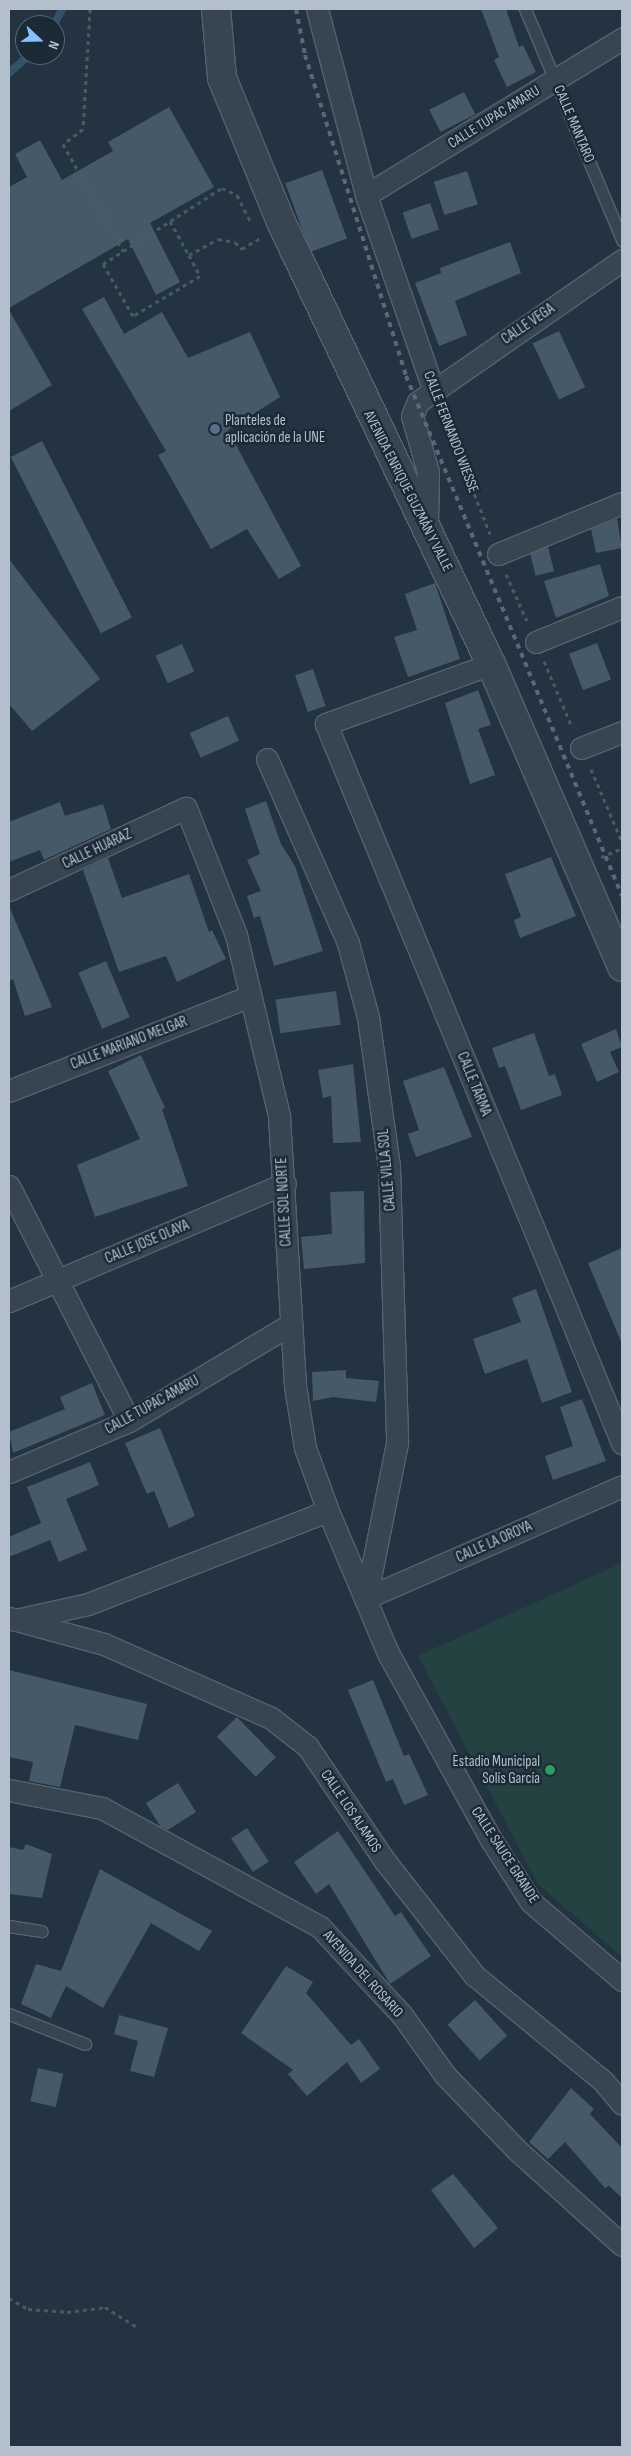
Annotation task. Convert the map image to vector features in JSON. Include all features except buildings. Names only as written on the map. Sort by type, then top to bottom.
[{"type":"street","name":"AVENIDA ENRIQUE GUZMÁN Y VALLE","points":[[216,9],[222,78],[282,224],[370,416],[427,523],[491,664],[622,967]]},
{"type":"street","name":"CALLE FERNANDO WIESSE","points":[[317,9],[366,195],[433,388]]},
{"type":"street","name":"CALLE TUPAC AMARU","points":[[366,195],[622,39]]},
{"type":"street","name":"CALLE VEGA","points":[[427,523],[428,472],[412,416],[418,402],[433,388],[622,260]]},
{"type":"street","points":[[498,554],[622,503]]},
{"type":"street","points":[[536,642],[622,607]]},
{"type":"street","name":"CALLE TARMA","points":[[491,664],[326,724],[622,1443]]},
{"type":"street","points":[[581,748],[622,732]]},
{"type":"street","name":"CALLE VILLA SOL","points":[[267,759],[348,943],[368,1017],[389,1167],[397,1443],[366,1598]]},
{"type":"street","name":"CALLE SOL NORTE","points":[[186,808],[236,935],[279,1116],[285,1183],[288,1326],[304,1448],[328,1511],[366,1598]]},
{"type":"street","name":"CALLE HUARAZ","points":[[9,890],[186,808]]},
{"type":"street","name":"CALLE MARIANO MELGAR","points":[[9,1090],[250,996]]},
{"type":"street","name":"CALLE JOSE OLAYA","points":[[9,1301],[285,1183]]},
{"type":"street","points":[[9,1186],[129,1421]]},
{"type":"street","name":"CALLE TUPAC AMARU","points":[[9,1472],[129,1421],[288,1326]]},
{"type":"street","name":"CALLE LA OROYA","points":[[366,1598],[622,1486]]},
{"type":"street","points":[[9,1621],[88,1604],[328,1511]]},
{"type":"street","name":"CALLE SAUCE GRANDE","points":[[366,1598],[388,1653],[490,1838],[531,1902],[622,1980]]},
{"type":"street","name":"CALLE LOS ALAMOS","points":[[9,1621],[104,1644],[272,1718],[308,1747],[385,1861],[474,1975],[603,2081],[622,2104]]},
{"type":"street","name":"AVENIDA DEL ROSARIO","points":[[9,1790],[102,1808],[320,1927],[402,2015],[445,2075],[518,2151],[622,2244]]},
{"type":"lane","name":"CALLE MANTARO","points":[[526,9],[622,240]]},
{"type":"lane","points":[[9,1926],[42,1931]]},
{"type":"lane","points":[[9,2014],[85,2044]]},
{"type":"path","points":[[90,9],[83,129],[63,144],[123,251]]},
{"type":"path","points":[[170,220],[200,276],[133,316],[103,264],[170,220],[222,188],[237,195],[259,238]]},
{"type":"path","points":[[189,255],[218,239],[235,242],[242,249],[282,224]]},
{"type":"path","name":"CALLE FERNANDO WIESSE","points":[[433,388],[498,554],[622,842]]},
{"type":"path","points":[[9,2298],[28,2310],[67,2312],[105,2308],[139,2328]]},
{"type":"green space","name":"Estadio Municipal Solís García","points":[[622,1563],[622,1957],[538,1884],[418,1656]]},
{"type":"waterway","points":[[59,15],[62,9]]},
{"type":"waterway","points":[[9,73],[18,65]]},
{"type":"railway","points":[[296,9],[305,55],[406,376],[622,896]]},
{"type":"place","name":"Planteles de aplicación de la UNE","points":[[215,429]]},
{"type":"place","name":"Estadio Municipal Solís García","points":[[550,1770]]}]
